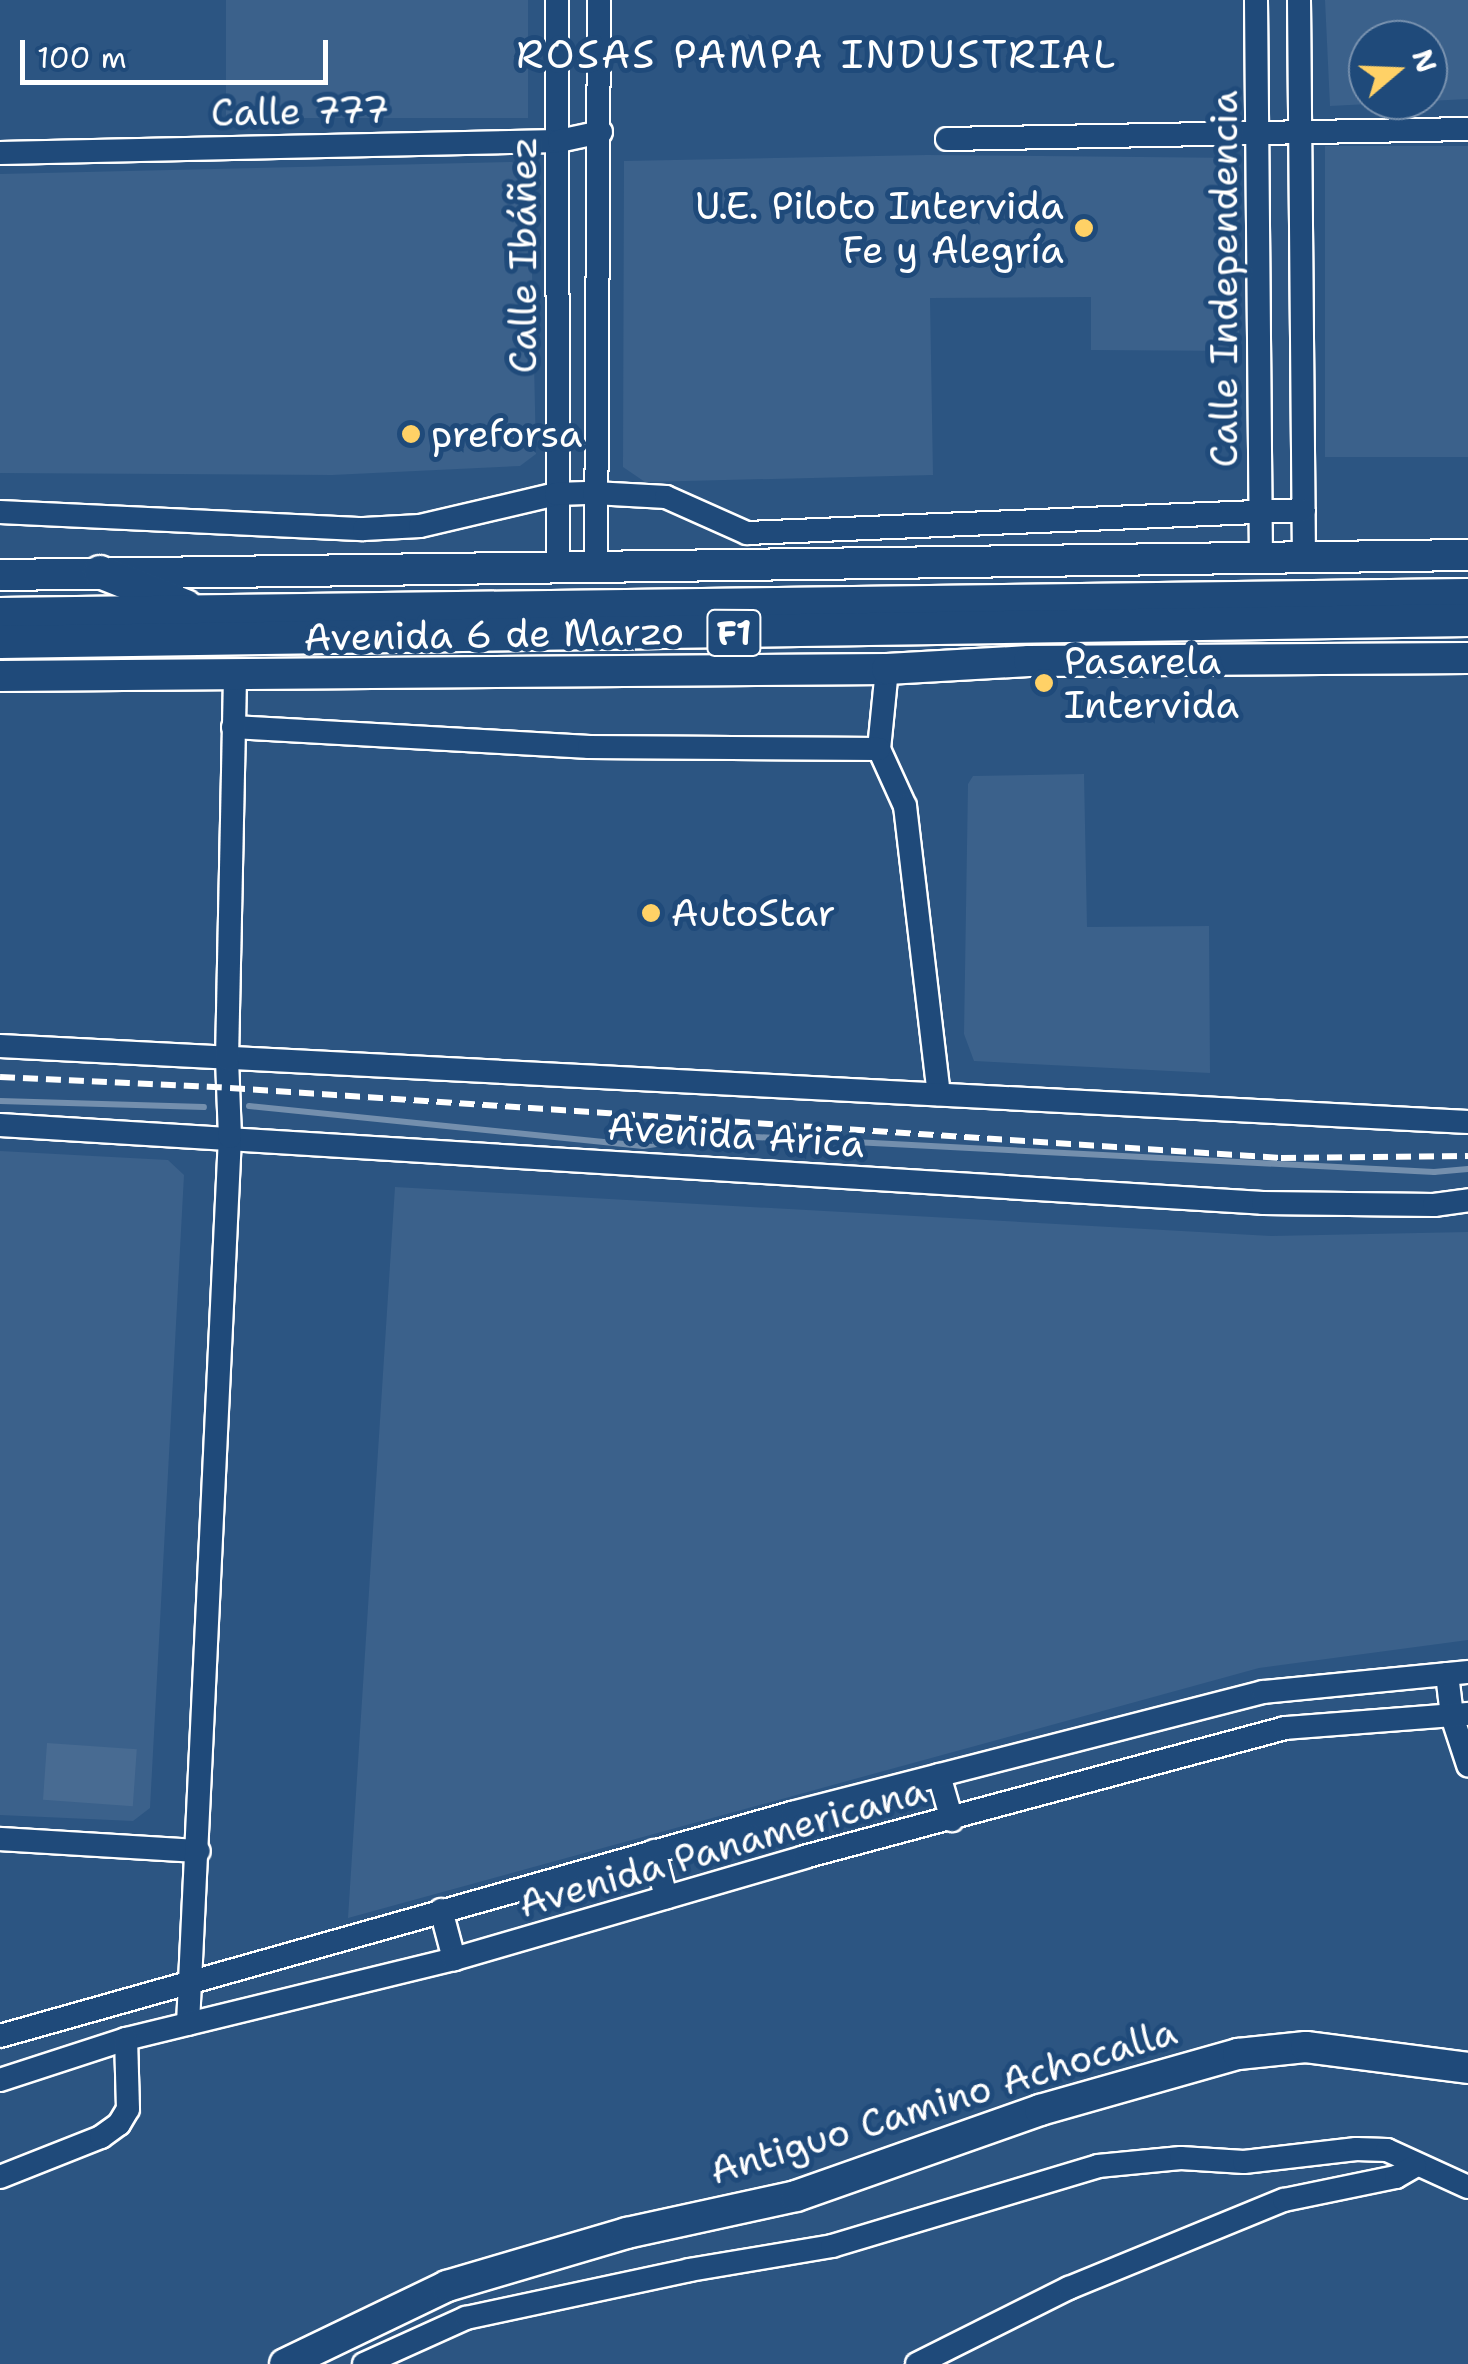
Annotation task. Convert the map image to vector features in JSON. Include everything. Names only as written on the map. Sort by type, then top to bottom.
[{"type":"highway","points":[[100,572],[199,612]]},
{"type":"highway","name":"Avenida 6 de Marzo","points":[[0,614],[1468,595]]},
{"type":"highway","name":"Avenida 6 de Marzo","points":[[0,642],[1468,620]]},
{"type":"main road","name":"Avenida 6 de Marzo","points":[[0,576],[1468,555]]},
{"type":"main road","name":"Avenida 6 de Marzo","points":[[0,676],[236,678],[887,669],[1029,661],[1468,658]]},
{"type":"main road","name":"Antiguo Camino Achocalla","points":[[285,2364],[447,2286],[646,2228],[796,2196],[1040,2110],[1238,2054],[1306,2047],[1468,2068]]},
{"type":"street","name":"Calle Ibáñez","points":[[557,0],[558,570]]},
{"type":"street","name":"Calle Ibáñez","points":[[596,568],[594,493],[602,132],[599,0]]},
{"type":"street","name":"Calle Independencia","points":[[1256,0],[1261,558]]},
{"type":"street","name":"Calle Independencia","points":[[1298,0],[1304,558]]},
{"type":"street","points":[[947,138],[1468,128]]},
{"type":"street","name":"Calle 777","points":[[0,152],[559,141],[602,132]]},
{"type":"street","points":[[0,512],[364,529],[420,526],[556,494],[594,493],[666,497],[746,533],[1304,510]]},
{"type":"street","points":[[887,669],[879,750],[905,806],[940,1094]]},
{"type":"street","points":[[188,2024],[230,1137],[226,1059],[236,678]]},
{"type":"street","points":[[233,727],[588,747],[879,750]]},
{"type":"street","name":"Avenida Arica","points":[[0,1046],[1468,1122]]},
{"type":"street","name":"Avenida Arica","points":[[0,1125],[1263,1202],[1434,1205],[1468,1200]]},
{"type":"street","points":[[1458,1673],[1468,1765]]},
{"type":"street","name":"Avenida Panamericana","points":[[0,2036],[192,1978],[792,1813],[1101,1734],[1277,1691],[1458,1673]]},
{"type":"street","points":[[1277,1691],[1285,1728]]},
{"type":"street","name":"Avenida Panamericana","points":[[0,2080],[126,2038],[454,1959],[804,1857],[1285,1728],[1460,1715]]},
{"type":"street","points":[[1101,1734],[1113,1776]]},
{"type":"street","points":[[939,1776],[952,1820]]},
{"type":"street","points":[[792,1813],[804,1857]]},
{"type":"street","points":[[0,1839],[199,1851]]},
{"type":"street","points":[[654,1852],[666,1897]]},
{"type":"street","points":[[441,1910],[454,1959]]},
{"type":"street","points":[[0,2178],[100,2137],[119,2124],[128,2109],[126,2038]]},
{"type":"street","points":[[364,2364],[466,2318],[688,2270],[832,2246],[1098,2166],[1181,2158],[1244,2162],[1356,2148],[1387,2150],[1468,2187]]},
{"type":"street","points":[[917,2364],[1069,2288],[1284,2200],[1379,2182],[1415,2166]]},
{"type":"shaded area","points":[[226,0],[528,0],[528,118],[226,118]]},
{"type":"shaded area","points":[[1325,0],[1468,0],[1468,99],[1448,100],[1448,20],[1348,20],[1348,105],[1330,106]]},
{"type":"shaded area","points":[[1325,146],[1468,146],[1468,457],[1325,457]]},
{"type":"shaded area","points":[[927,155],[1240,158],[1239,351],[1091,350],[1091,297],[930,298],[933,475],[645,482],[623,467],[624,161]]},
{"type":"shaded area","points":[[512,162],[530,178],[536,454],[520,466],[332,475],[0,473],[0,174]]},
{"type":"shaded area","points":[[1084,774],[1087,927],[1209,926],[1210,1073],[974,1061],[964,1034],[968,784],[973,776]]},
{"type":"shaded area","points":[[0,1151],[168,1160],[184,1175],[150,1808],[133,1821],[0,1815]]},
{"type":"shaded area","points":[[395,1187],[1271,1236],[1468,1232],[1468,1640],[1259,1668],[348,1918]]},
{"type":"shaded area","points":[[47,1743],[137,1749],[133,1806],[43,1800]]},
{"type":"waterway","points":[[0,1101],[204,1107]]},
{"type":"waterway","points":[[249,1106],[643,1146],[716,1135],[1434,1172],[1468,1169]]},
{"type":"railway","points":[[0,1077],[230,1088],[1281,1158],[1468,1156]]},
{"type":"place","name":"U.E. Piloto Intervida Fe y Alegría","points":[[1084,228]]},
{"type":"place","name":"preforsa","points":[[411,434]]},
{"type":"place","name":"Pasarela Intervida","points":[[1044,683]]},
{"type":"place","name":"AutoStar","points":[[651,913]]},
{"type":"district","name":"ROSAS PAMPA INDUSTRIAL","points":[[817,54]]}]
